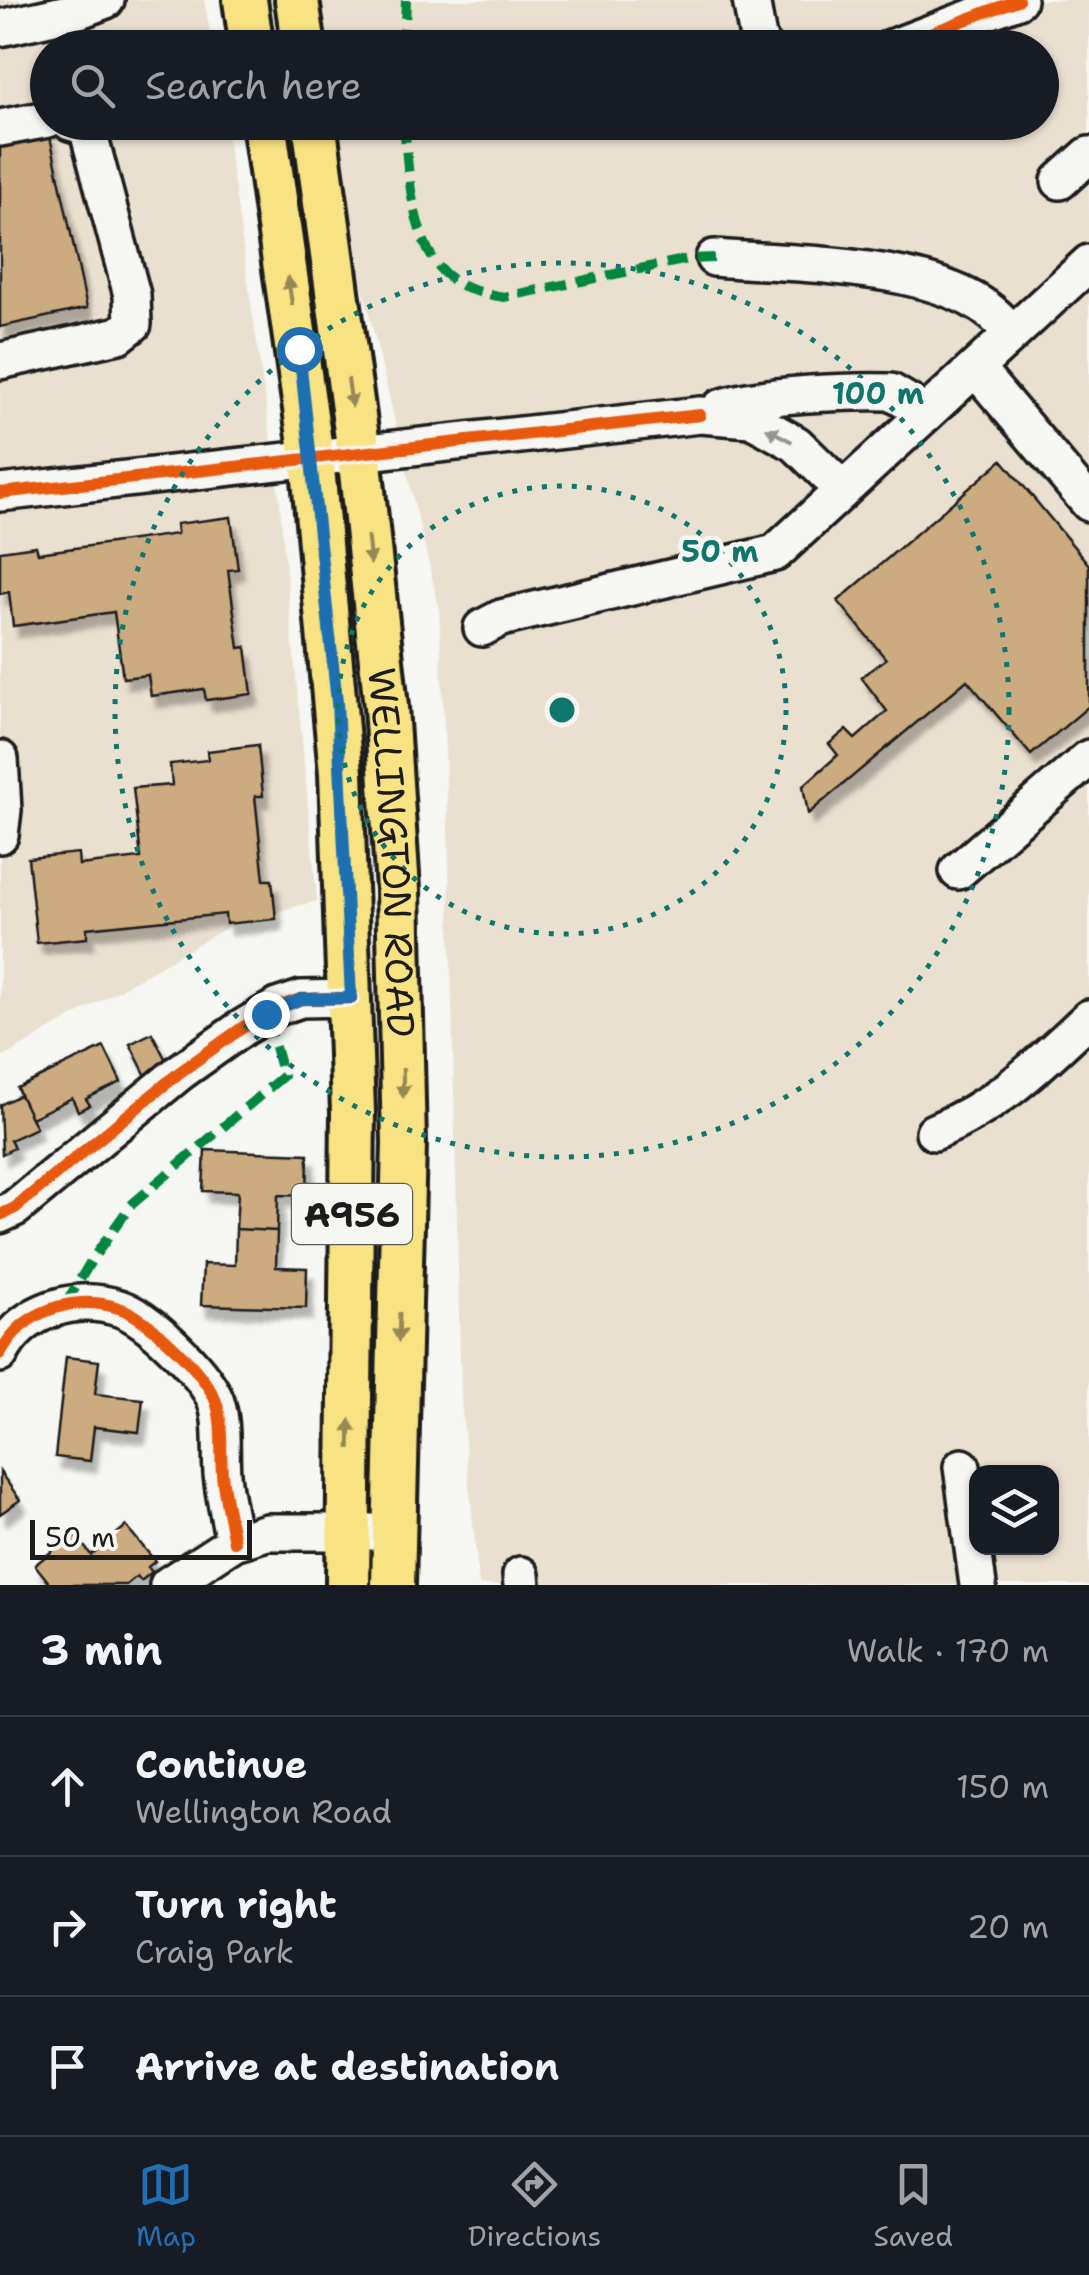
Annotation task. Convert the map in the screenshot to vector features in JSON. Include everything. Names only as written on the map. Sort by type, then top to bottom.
[{"type":"main road","points":[[245,0],[249,30]]},
{"type":"main road","points":[[297,0],[301,30]]},
{"type":"main road","name":"WELLINGTON ROAD","points":[[267,140],[312,457],[337,702],[351,998],[348,1585]]},
{"type":"main road","name":"WELLINGTON ROAD","points":[[316,140],[359,453],[386,707],[398,890],[404,1143],[393,1585]]},
{"type":"street","points":[[0,28],[77,11],[106,0]]},
{"type":"street","points":[[934,30],[999,3]]},
{"type":"street","points":[[0,128],[30,122]]},
{"type":"street","points":[[0,361],[101,340],[133,324],[132,295],[90,140]]},
{"type":"street","points":[[1060,181],[1089,156]]},
{"type":"street","points":[[714,258],[840,265],[928,282],[970,296],[1002,319],[1011,334]]},
{"type":"street","points":[[482,628],[501,618],[776,553],[1089,263]]},
{"type":"street","points":[[976,369],[1089,502]]},
{"type":"street","points":[[700,415],[734,402],[891,392],[923,416]]},
{"type":"street","points":[[0,494],[700,415],[751,419],[796,444],[842,488]]},
{"type":"street","points":[[958,871],[1089,758]]},
{"type":"street","points":[[0,759],[0,835]]},
{"type":"street","points":[[0,1214],[15,1208],[180,1072],[242,1028],[277,1007],[301,999],[351,998]]},
{"type":"street","points":[[934,1132],[972,1116],[1013,1088],[1089,1018]]},
{"type":"street","points":[[0,1354],[25,1322],[70,1303],[124,1309],[176,1347],[215,1398],[222,1477],[234,1542]]},
{"type":"street","points":[[962,1466],[978,1585]]},
{"type":"street","points":[[168,1585],[234,1542],[266,1532],[393,1533]]},
{"type":"shaded area","points":[[0,0],[204,0],[210,30],[30,30],[30,140],[227,140],[279,496],[317,901],[238,921],[0,1059]]},
{"type":"shaded area","points":[[295,0],[1089,0],[1089,1585],[479,1585],[461,1401],[439,607],[328,140],[1059,140],[1059,30],[302,30]]},
{"type":"building","points":[[30,136],[30,140],[51,140],[87,308],[0,327],[0,142]]},
{"type":"building","points":[[1002,460],[1089,565],[1089,706],[1031,755],[967,680],[808,814],[803,786],[838,755],[829,744],[846,730],[855,739],[887,711],[861,677],[886,659],[838,601]]},
{"type":"building","points":[[231,517],[238,569],[228,570],[239,648],[246,647],[252,694],[206,700],[204,689],[151,696],[148,675],[123,678],[114,612],[13,626],[9,592],[0,594],[0,551],[36,546],[38,553],[177,534],[176,524]]},
{"type":"building","points":[[258,745],[263,796],[255,796],[264,880],[272,880],[276,919],[226,924],[225,914],[87,928],[87,938],[37,943],[28,858],[78,853],[79,865],[141,858],[133,788],[172,785],[170,764],[208,760],[207,751]]},
{"type":"building","points":[[152,1033],[169,1066],[146,1076],[130,1044]]},
{"type":"building","points":[[104,1047],[121,1082],[86,1099],[90,1105],[78,1111],[72,1098],[31,1118],[17,1088]]},
{"type":"building","points":[[20,1095],[36,1128],[10,1140],[14,1148],[2,1154],[0,1105]]},
{"type":"building","points":[[205,1150],[308,1154],[307,1196],[278,1195],[277,1231],[236,1229],[238,1192],[203,1191]]},
{"type":"building","points":[[236,1229],[277,1231],[276,1267],[307,1268],[306,1308],[201,1305],[203,1264],[235,1265]]},
{"type":"building","points":[[66,1357],[99,1361],[95,1394],[143,1399],[139,1432],[94,1427],[90,1461],[55,1457]]},
{"type":"building","points":[[0,1472],[20,1500],[0,1514]]},
{"type":"building","points":[[126,1526],[155,1561],[148,1567],[152,1572],[141,1581],[137,1576],[126,1585],[51,1585],[35,1565],[74,1533],[91,1555]]},
{"type":"marked path","points":[[405,30],[406,0]]},
{"type":"marked path","points":[[406,140],[414,208],[428,250],[439,267],[465,287],[504,297],[688,259],[714,258]]},
{"type":"marked path","points":[[65,1305],[131,1205],[283,1076],[266,1014]]},
{"type":"cycle path","points":[[939,30],[1018,0]]},
{"type":"cycle path","points":[[0,493],[700,415]]},
{"type":"cycle path","points":[[0,1215],[15,1208],[180,1072],[242,1028],[277,1007],[301,999],[351,998]]},
{"type":"cycle path","points":[[0,1354],[35,1316],[67,1305],[85,1303],[119,1308],[159,1333],[197,1373],[217,1405],[223,1483],[234,1542]]},
{"type":"route","points":[[266,1014],[301,999],[351,998],[337,702],[299,349]]}]
